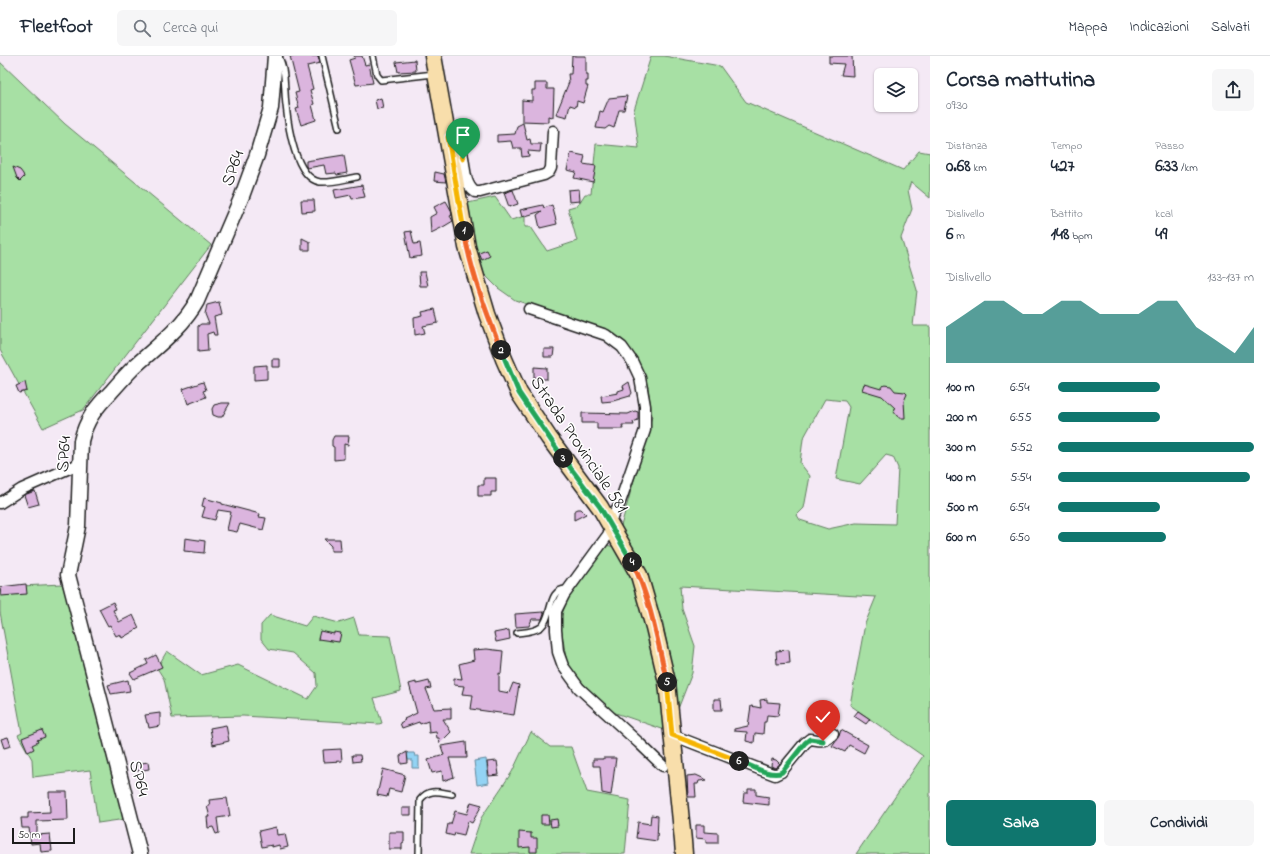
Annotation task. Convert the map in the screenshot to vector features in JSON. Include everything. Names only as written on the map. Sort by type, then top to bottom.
[{"type":"main road","name":"Strada Provinciale 581","points":[[433,56],[467,247],[487,314],[504,359],[519,393],[549,438],[600,507],[638,575],[654,627],[667,682],[684,854]]},
{"type":"street","name":"SP64","points":[[140,854],[68,575],[78,526],[81,441],[84,428],[99,405],[133,368],[179,327],[191,313],[242,196],[257,155],[271,108],[276,56]]},
{"type":"street","points":[[448,137],[455,139],[460,145],[468,184],[475,192],[480,192],[544,175],[549,172],[551,168],[553,132]]},
{"type":"street","points":[[530,309],[606,335],[622,347],[632,361],[640,378],[645,406],[645,430],[611,525],[568,589],[556,611],[556,630],[558,652],[563,666],[578,688],[663,766]]},
{"type":"street","points":[[0,503],[22,489],[81,463]]},
{"type":"street","points":[[672,735],[774,775],[782,772],[805,743],[810,739],[823,741],[828,739],[833,734]]},
{"type":"lane","points":[[279,56],[284,70],[286,105],[290,129],[302,168],[312,179],[320,182],[357,177]]},
{"type":"lane","points":[[322,56],[339,128]]},
{"type":"lane","points":[[373,56],[377,76],[381,80],[437,74]]},
{"type":"lane","points":[[517,633],[537,629],[542,625],[546,619],[554,596],[558,591],[568,589]]},
{"type":"lane","points":[[419,854],[420,800],[429,792],[452,794]]},
{"type":"green space","points":[[651,56],[664,56],[720,66],[746,102],[903,170],[919,151],[930,153],[930,198],[911,182],[908,190],[912,209],[901,238],[917,290],[913,326],[930,326],[930,854],[856,854],[923,756],[850,705],[865,624],[876,597],[680,586],[682,609],[695,646],[692,673],[678,709],[663,623],[621,526],[652,416],[648,387],[635,355],[611,333],[515,300],[498,288],[479,269],[468,203],[495,197],[511,220],[525,216],[525,227],[531,227],[547,251],[577,241],[568,208],[578,205],[585,194],[591,194],[596,144],[639,148],[634,110]],"holes":[[[825,399],[845,401],[849,407],[836,479],[860,484],[886,455],[893,457],[898,468],[895,524],[856,523],[828,529],[800,520],[797,515],[804,508],[810,476],[800,463],[803,439]]]},
{"type":"green space","points":[[0,62],[65,124],[211,245],[83,410],[43,428],[0,350]]},
{"type":"green space","points":[[606,545],[615,547],[643,604],[659,666],[665,730],[604,709],[567,664],[560,621],[567,599]]},
{"type":"green space","points":[[62,584],[92,670],[126,819],[98,823],[90,770],[33,777],[32,759],[18,735],[22,733],[0,612],[0,587]]},
{"type":"green space","points":[[270,615],[305,626],[313,616],[339,623],[354,618],[359,635],[390,636],[401,691],[374,698],[382,723],[243,716],[172,718],[164,679],[157,668],[167,651],[201,675],[238,665],[308,699],[317,686],[316,673],[293,653],[269,649],[261,639],[261,625]]},
{"type":"green space","points":[[531,732],[550,747],[571,747],[587,792],[630,800],[625,854],[469,854],[481,818],[512,772]]},
{"type":"water","points":[[407,753],[414,753],[415,756],[419,756],[419,768],[412,768],[412,760],[408,760]]},
{"type":"water","points":[[486,759],[489,783],[477,785],[474,761]]},
{"type":"building","points":[[290,56],[318,56],[320,63],[307,66],[313,89],[310,90],[316,120],[301,125],[296,109],[299,108],[295,93],[299,92]]},
{"type":"building","points":[[354,56],[362,56],[365,65],[369,64],[373,83],[356,85],[349,60],[355,58]]},
{"type":"building","points":[[572,56],[586,56],[586,74],[588,74],[588,81],[586,81],[586,86],[588,86],[583,103],[577,101],[576,107],[570,105],[567,117],[556,114],[569,82],[568,74],[571,74]]},
{"type":"building","points":[[829,56],[852,56],[853,76],[841,75],[844,64],[829,63]]},
{"type":"building","points":[[415,60],[416,71],[398,72],[396,62]]},
{"type":"building","points":[[535,83],[547,83],[547,89],[554,89],[553,117],[548,116],[548,122],[522,121],[522,100],[532,101],[532,90],[535,90]]},
{"type":"building","points":[[627,96],[624,110],[619,110],[614,128],[609,126],[605,129],[596,128],[600,111],[603,112],[609,98]]},
{"type":"building","points":[[381,98],[383,108],[377,109],[375,100]]},
{"type":"building","points":[[523,123],[527,140],[530,139],[531,144],[541,144],[540,152],[528,151],[529,156],[522,157],[521,148],[513,148],[511,141],[497,142],[497,135],[515,134],[517,126]]},
{"type":"building","points":[[571,153],[585,156],[583,164],[596,166],[593,182],[574,178],[576,172],[567,170]]},
{"type":"building","points":[[344,155],[347,173],[337,175],[336,173],[326,174],[324,165],[307,168],[306,166],[306,161]]},
{"type":"building","points":[[13,167],[20,170],[23,174],[24,177],[20,181],[17,178]]},
{"type":"building","points":[[435,172],[444,174],[446,182],[434,181]]},
{"type":"building","points":[[362,185],[365,197],[352,199],[351,195],[336,198],[334,190]]},
{"type":"building","points":[[579,189],[580,201],[569,202],[568,190]]},
{"type":"building","points":[[513,190],[518,204],[509,207],[504,193]]},
{"type":"building","points":[[301,200],[314,200],[315,211],[302,212]]},
{"type":"building","points":[[446,201],[451,210],[452,215],[450,216],[453,221],[431,233],[430,217],[437,213],[434,207]]},
{"type":"building","points":[[543,205],[544,208],[552,205],[557,224],[540,228],[537,215],[542,211],[522,217],[520,210]]},
{"type":"building","points":[[411,231],[414,244],[420,243],[422,256],[410,258],[405,232]]},
{"type":"building","points":[[302,238],[310,242],[310,250],[302,250]]},
{"type":"building","points":[[487,250],[490,256],[482,260],[479,253]]},
{"type":"building","points":[[419,272],[425,272],[428,286],[420,286]]},
{"type":"building","points":[[219,302],[222,315],[214,317],[217,335],[214,335],[213,332],[207,334],[208,351],[198,352],[198,326],[201,324],[209,324],[205,314],[207,305]]},
{"type":"building","points":[[435,309],[438,323],[423,326],[425,333],[415,335],[414,318],[423,316],[422,312]]},
{"type":"building","points":[[544,349],[554,349],[553,357],[544,357]]},
{"type":"building","points":[[272,359],[280,359],[280,367],[272,367]]},
{"type":"building","points":[[267,365],[267,379],[254,380],[254,366]]},
{"type":"building","points":[[534,367],[547,368],[547,379],[534,379]]},
{"type":"building","points":[[25,382],[27,391],[19,393],[16,386]]},
{"type":"building","points":[[203,382],[206,390],[203,391],[206,397],[188,404],[183,389]]},
{"type":"building","points":[[629,382],[632,393],[630,396],[613,401],[602,402],[601,396],[618,393],[618,391],[624,389],[623,386]]},
{"type":"building","points":[[864,384],[881,389],[884,385],[891,386],[895,391],[905,392],[907,394],[904,401],[905,418],[900,418],[897,416],[894,412],[895,408],[882,396],[862,390]]},
{"type":"building","points":[[230,403],[222,417],[213,415],[212,409],[214,405]]},
{"type":"building","points":[[635,411],[638,412],[638,420],[633,422],[634,425],[622,425],[623,429],[597,429],[597,423],[582,423],[582,413],[628,414]]},
{"type":"building","points":[[334,436],[349,436],[348,445],[344,444],[344,459],[334,460],[334,447],[332,446],[332,440]]},
{"type":"building","points":[[484,478],[496,478],[496,492],[491,492],[491,496],[478,496],[478,485],[484,485]]},
{"type":"building","points":[[35,491],[39,504],[28,507],[24,495]]},
{"type":"building","points":[[204,498],[260,514],[259,517],[266,518],[263,530],[240,524],[237,532],[227,530],[231,512],[218,510],[215,520],[202,517],[205,507],[202,506]]},
{"type":"building","points":[[581,509],[586,514],[574,520],[574,511]]},
{"type":"building","points":[[185,538],[205,541],[204,553],[184,551]]},
{"type":"building","points":[[324,539],[340,539],[341,551],[331,551],[331,546]]},
{"type":"building","points":[[26,584],[27,594],[1,596],[0,587]]},
{"type":"building","points":[[113,602],[116,609],[113,610],[119,622],[133,615],[139,628],[122,638],[120,634],[116,636],[110,625],[108,626],[99,609]]},
{"type":"building","points":[[543,612],[542,619],[532,619],[529,626],[516,627],[515,614]]},
{"type":"building","points":[[509,630],[510,639],[496,642],[494,633]]},
{"type":"building","points":[[320,631],[334,634],[334,632],[341,633],[339,642],[318,639]]},
{"type":"building","points":[[487,649],[503,651],[501,674],[499,673],[499,691],[509,693],[513,683],[519,685],[514,715],[471,709],[473,695],[462,694],[464,686],[454,685],[454,678],[462,679],[459,664],[474,660],[473,650]]},
{"type":"building","points":[[789,650],[790,663],[777,664],[776,651]]},
{"type":"building","points":[[156,655],[162,667],[134,679],[130,673],[148,664],[146,660]]},
{"type":"building","points":[[128,680],[130,691],[111,694],[108,685]]},
{"type":"building","points":[[429,681],[431,688],[426,689],[434,709],[451,708],[451,719],[443,719],[451,732],[440,743],[436,732],[429,733],[428,721],[420,724],[419,722],[402,728],[400,723],[405,720],[404,719],[417,713],[409,684]]},
{"type":"building","points":[[714,699],[721,699],[722,710],[714,710]]},
{"type":"building","points":[[767,699],[767,702],[780,703],[778,716],[767,715],[766,722],[764,722],[763,734],[755,733],[754,743],[746,741],[747,732],[734,731],[734,729],[748,726],[751,706],[761,708],[760,700]]},
{"type":"building","points":[[858,711],[870,719],[866,724],[854,716]]},
{"type":"building","points":[[160,713],[160,726],[149,728],[145,715]]},
{"type":"building","points":[[226,725],[229,741],[213,745],[210,728]]},
{"type":"building","points":[[42,730],[45,737],[37,740],[38,742],[32,745],[34,749],[28,752],[22,738]]},
{"type":"building","points":[[841,730],[868,745],[864,753],[849,745],[845,752],[832,746]]},
{"type":"building","points":[[8,737],[11,746],[4,748],[1,739]]},
{"type":"building","points":[[466,742],[467,758],[449,758],[454,777],[443,781],[442,771],[432,773],[428,760],[444,755],[441,746]]},
{"type":"building","points":[[341,749],[342,761],[324,762],[323,750]]},
{"type":"building","points":[[407,752],[408,763],[401,764],[400,756]]},
{"type":"building","points":[[352,755],[360,755],[361,761],[353,762]]},
{"type":"building","points":[[616,758],[611,795],[602,793],[600,766],[593,766],[593,759]]},
{"type":"building","points":[[772,759],[776,760],[780,764],[775,768],[771,766]]},
{"type":"building","points":[[497,761],[499,775],[489,776],[487,762]]},
{"type":"building","points":[[148,762],[149,769],[137,771],[136,764]]},
{"type":"building","points":[[383,769],[405,775],[401,792],[389,789],[387,797],[377,795]]},
{"type":"building","points":[[696,775],[707,780],[699,781],[698,784],[695,784],[696,797],[688,797],[687,776]]},
{"type":"building","points":[[748,789],[756,789],[756,795],[769,797],[769,805],[743,802],[744,793],[748,793]]},
{"type":"building","points":[[49,792],[67,792],[68,820],[37,821],[37,835],[50,834],[52,851],[41,852],[40,843],[31,844],[29,828],[22,828],[21,818],[28,818],[28,813],[50,812]]},
{"type":"building","points":[[227,798],[230,816],[217,818],[219,833],[216,834],[213,827],[208,828],[207,817],[210,817],[207,806],[210,806],[209,800]]},
{"type":"building","points":[[471,802],[482,805],[472,823],[468,821],[464,835],[455,833],[454,836],[446,834],[448,824],[451,824],[455,811],[467,814]]},
{"type":"building","points":[[402,808],[411,808],[411,815],[402,815]]},
{"type":"building","points":[[541,815],[548,815],[549,824],[541,824]]},
{"type":"building","points":[[651,815],[658,816],[657,841],[636,838],[638,822],[650,824]]},
{"type":"building","points":[[557,819],[558,826],[551,827],[550,820]]},
{"type":"building","points":[[696,825],[704,825],[704,832],[718,833],[718,843],[706,843],[706,839],[696,838]]},
{"type":"building","points":[[276,827],[277,835],[285,834],[288,847],[280,849],[279,845],[272,847],[272,845],[262,847],[259,831]]},
{"type":"building","points":[[389,832],[404,832],[402,849],[389,849]]},
{"type":"building","points":[[519,832],[531,833],[531,838],[537,838],[537,852],[530,852],[530,847],[519,848]]},
{"type":"route","points":[[463,159],[460,145],[455,139],[448,137],[467,247],[487,314],[519,393],[549,438],[600,507],[638,575],[654,627],[667,682],[672,735],[774,775],[782,772],[805,743],[810,739],[823,741]]}]
